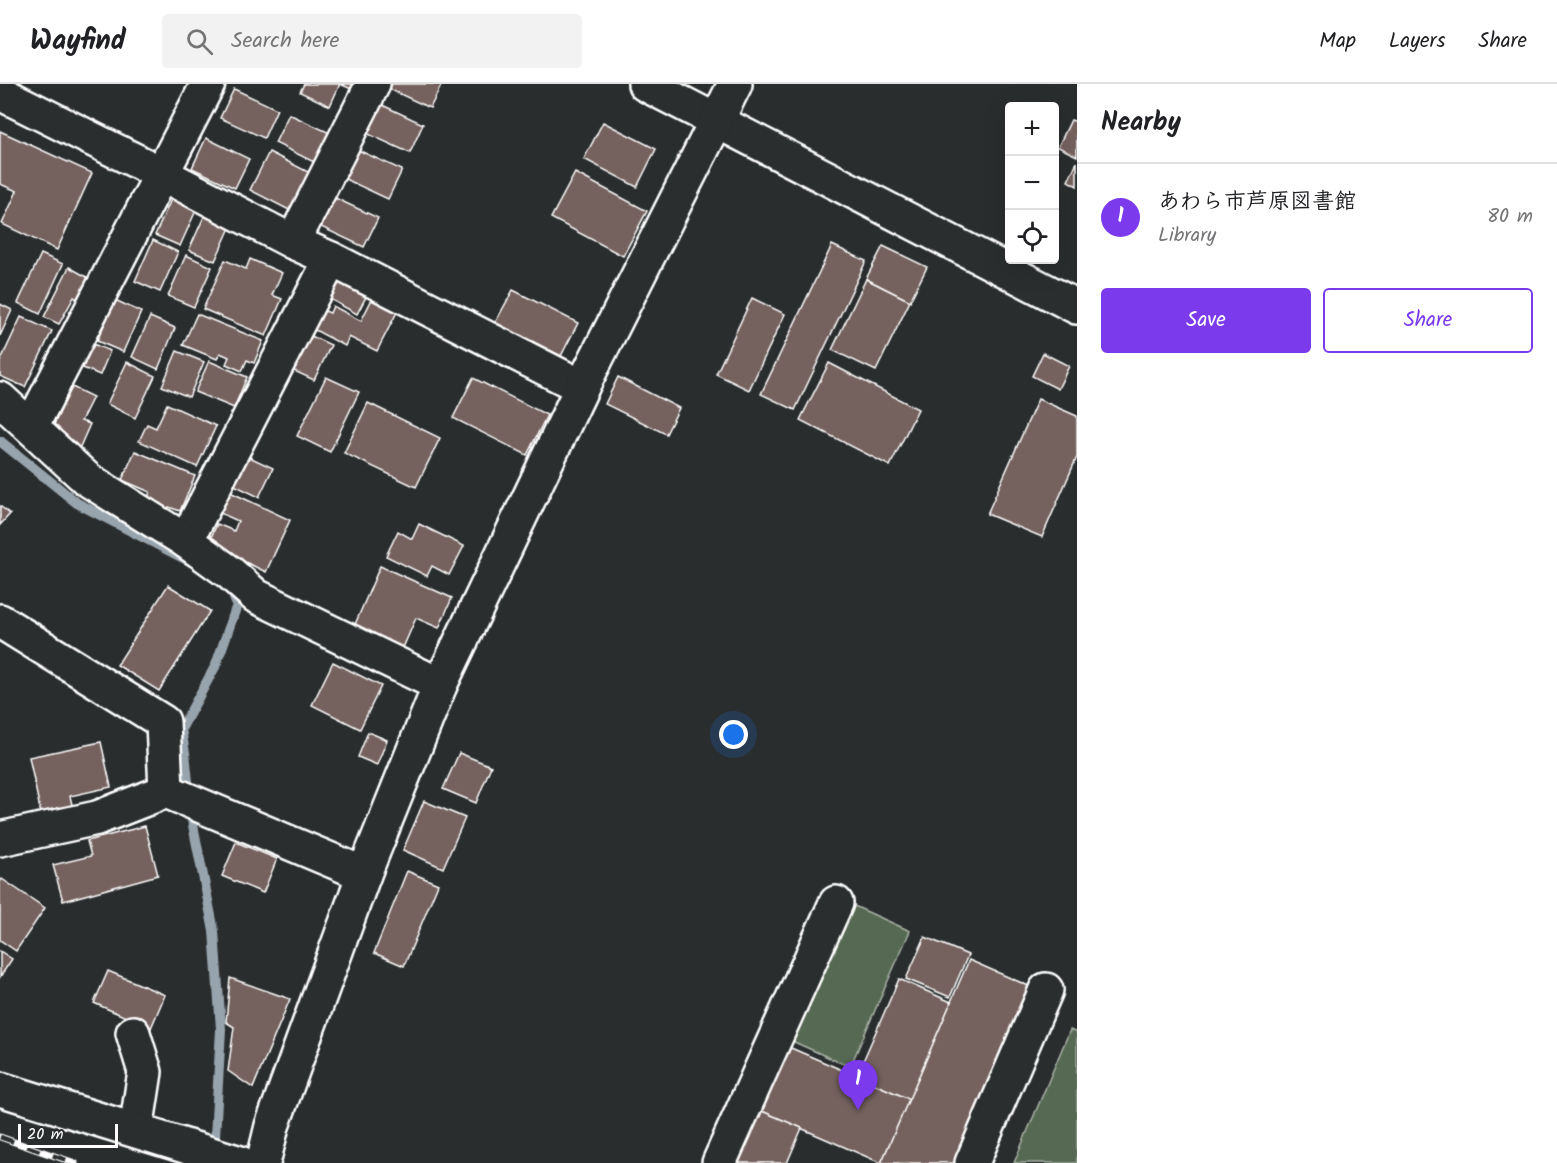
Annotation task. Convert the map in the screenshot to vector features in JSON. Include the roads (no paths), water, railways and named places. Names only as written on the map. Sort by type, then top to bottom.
[{"type":"street","points":[[32,427],[207,84]]},
{"type":"street","points":[[293,242],[373,84]]},
{"type":"street","points":[[645,84],[1077,307]]},
{"type":"street","points":[[263,1163],[273,1126],[364,874],[440,685],[582,387],[735,84]]},
{"type":"street","points":[[0,93],[582,387]]},
{"type":"street","points":[[186,542],[332,259]]},
{"type":"street","points":[[0,399],[87,480],[186,542],[229,572],[256,596],[440,685]]},
{"type":"street","points":[[0,621],[163,722],[166,791]]},
{"type":"street","points":[[0,840],[97,818],[166,791],[364,874]]},
{"type":"street","points":[[719,1163],[836,903]]},
{"type":"street","points":[[972,1163],[1046,990]]},
{"type":"street","points":[[133,1033],[145,1072],[136,1130]]},
{"type":"street","points":[[0,1089],[240,1163]]},
{"type":"waterway","points":[[0,441],[77,503],[191,562]]},
{"type":"waterway","points":[[208,1148],[215,1137],[221,1029],[214,931],[192,820],[181,729],[216,665],[237,605],[230,588]]},
{"type":"railway","points":[[0,1137],[75,1163]]},
{"type":"place","name":"あわら市芦原図書館","points":[[858,1110]]}]
